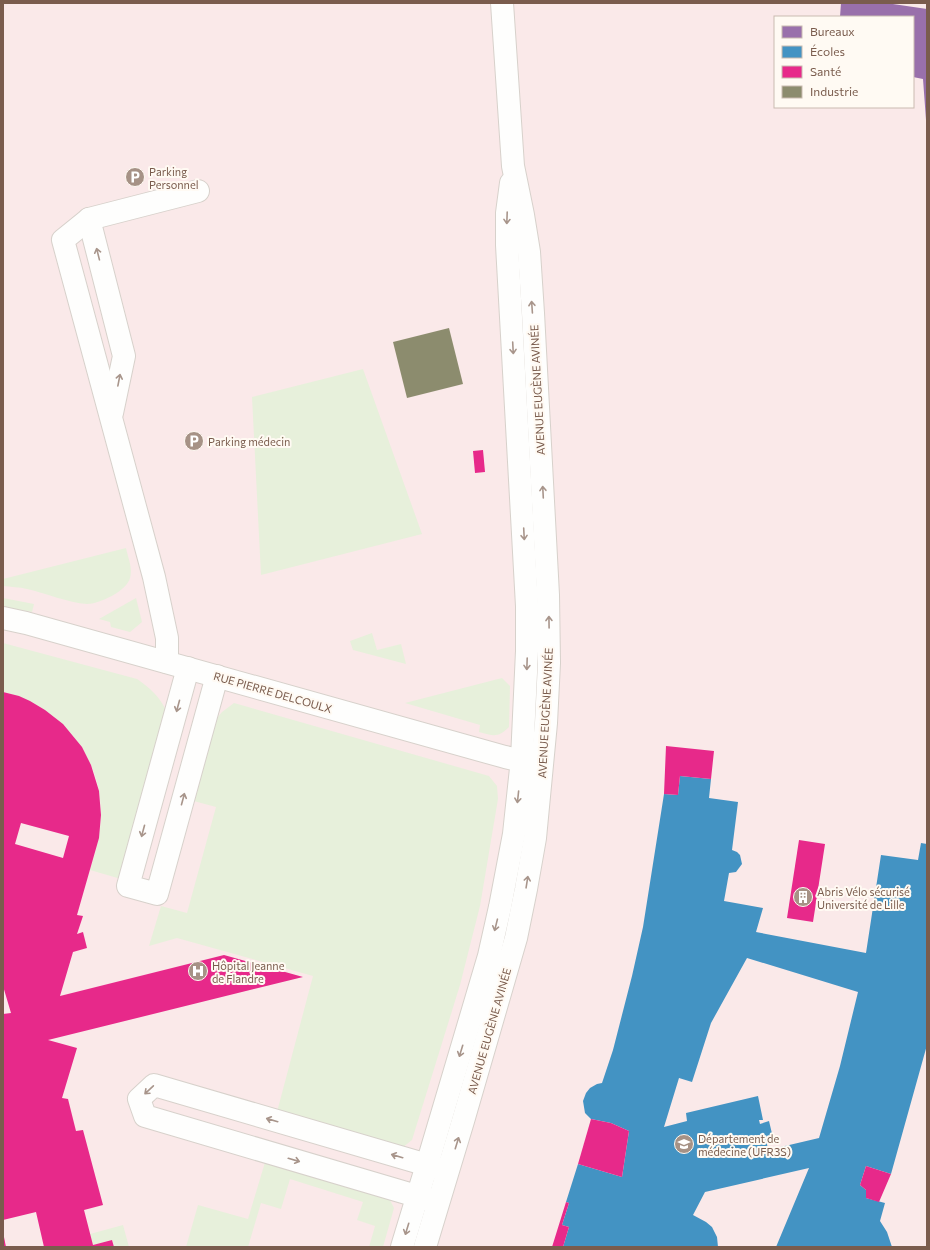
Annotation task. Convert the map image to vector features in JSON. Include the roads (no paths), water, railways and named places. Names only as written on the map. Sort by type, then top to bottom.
[{"type":"street","name":"AVENUE EUGÈNE AVINÉE","points":[[402,1247],[417,1196],[438,1168],[506,976],[518,930],[526,889],[534,838],[546,723],[549,640],[546,540],[529,252],[513,166],[502,3]]},
{"type":"street","name":"AVENUE EUGÈNE AVINÉE","points":[[425,1247],[438,1203],[438,1168],[500,906],[514,834],[522,759],[528,630],[507,245],[507,213],[513,166]]},
{"type":"street","points":[[167,662],[167,638],[158,592],[63,240],[89,219],[198,191]]},
{"type":"street","points":[[89,219],[124,356],[111,418]]},
{"type":"street","name":"RUE PIERRE DELCOULX","points":[[3,618],[167,662],[505,757],[543,759]]},
{"type":"street","points":[[188,668],[128,886],[157,894],[217,676]]},
{"type":"street","points":[[438,1168],[154,1085],[139,1099],[145,1116],[438,1203]]},
{"type":"place","name":"Parking Personnel","points":[[135,177]]},
{"type":"place","name":"Parking médecin","points":[[194,441]]},
{"type":"place","name":"Abris Vélo sécurisé Université de Lille","points":[[803,897]]},
{"type":"place","name":"Hôpital Jeanne de Flandre","points":[[198,971]]},
{"type":"place","name":"Département de médecine (UFR3S)","points":[[684,1144]]}]
